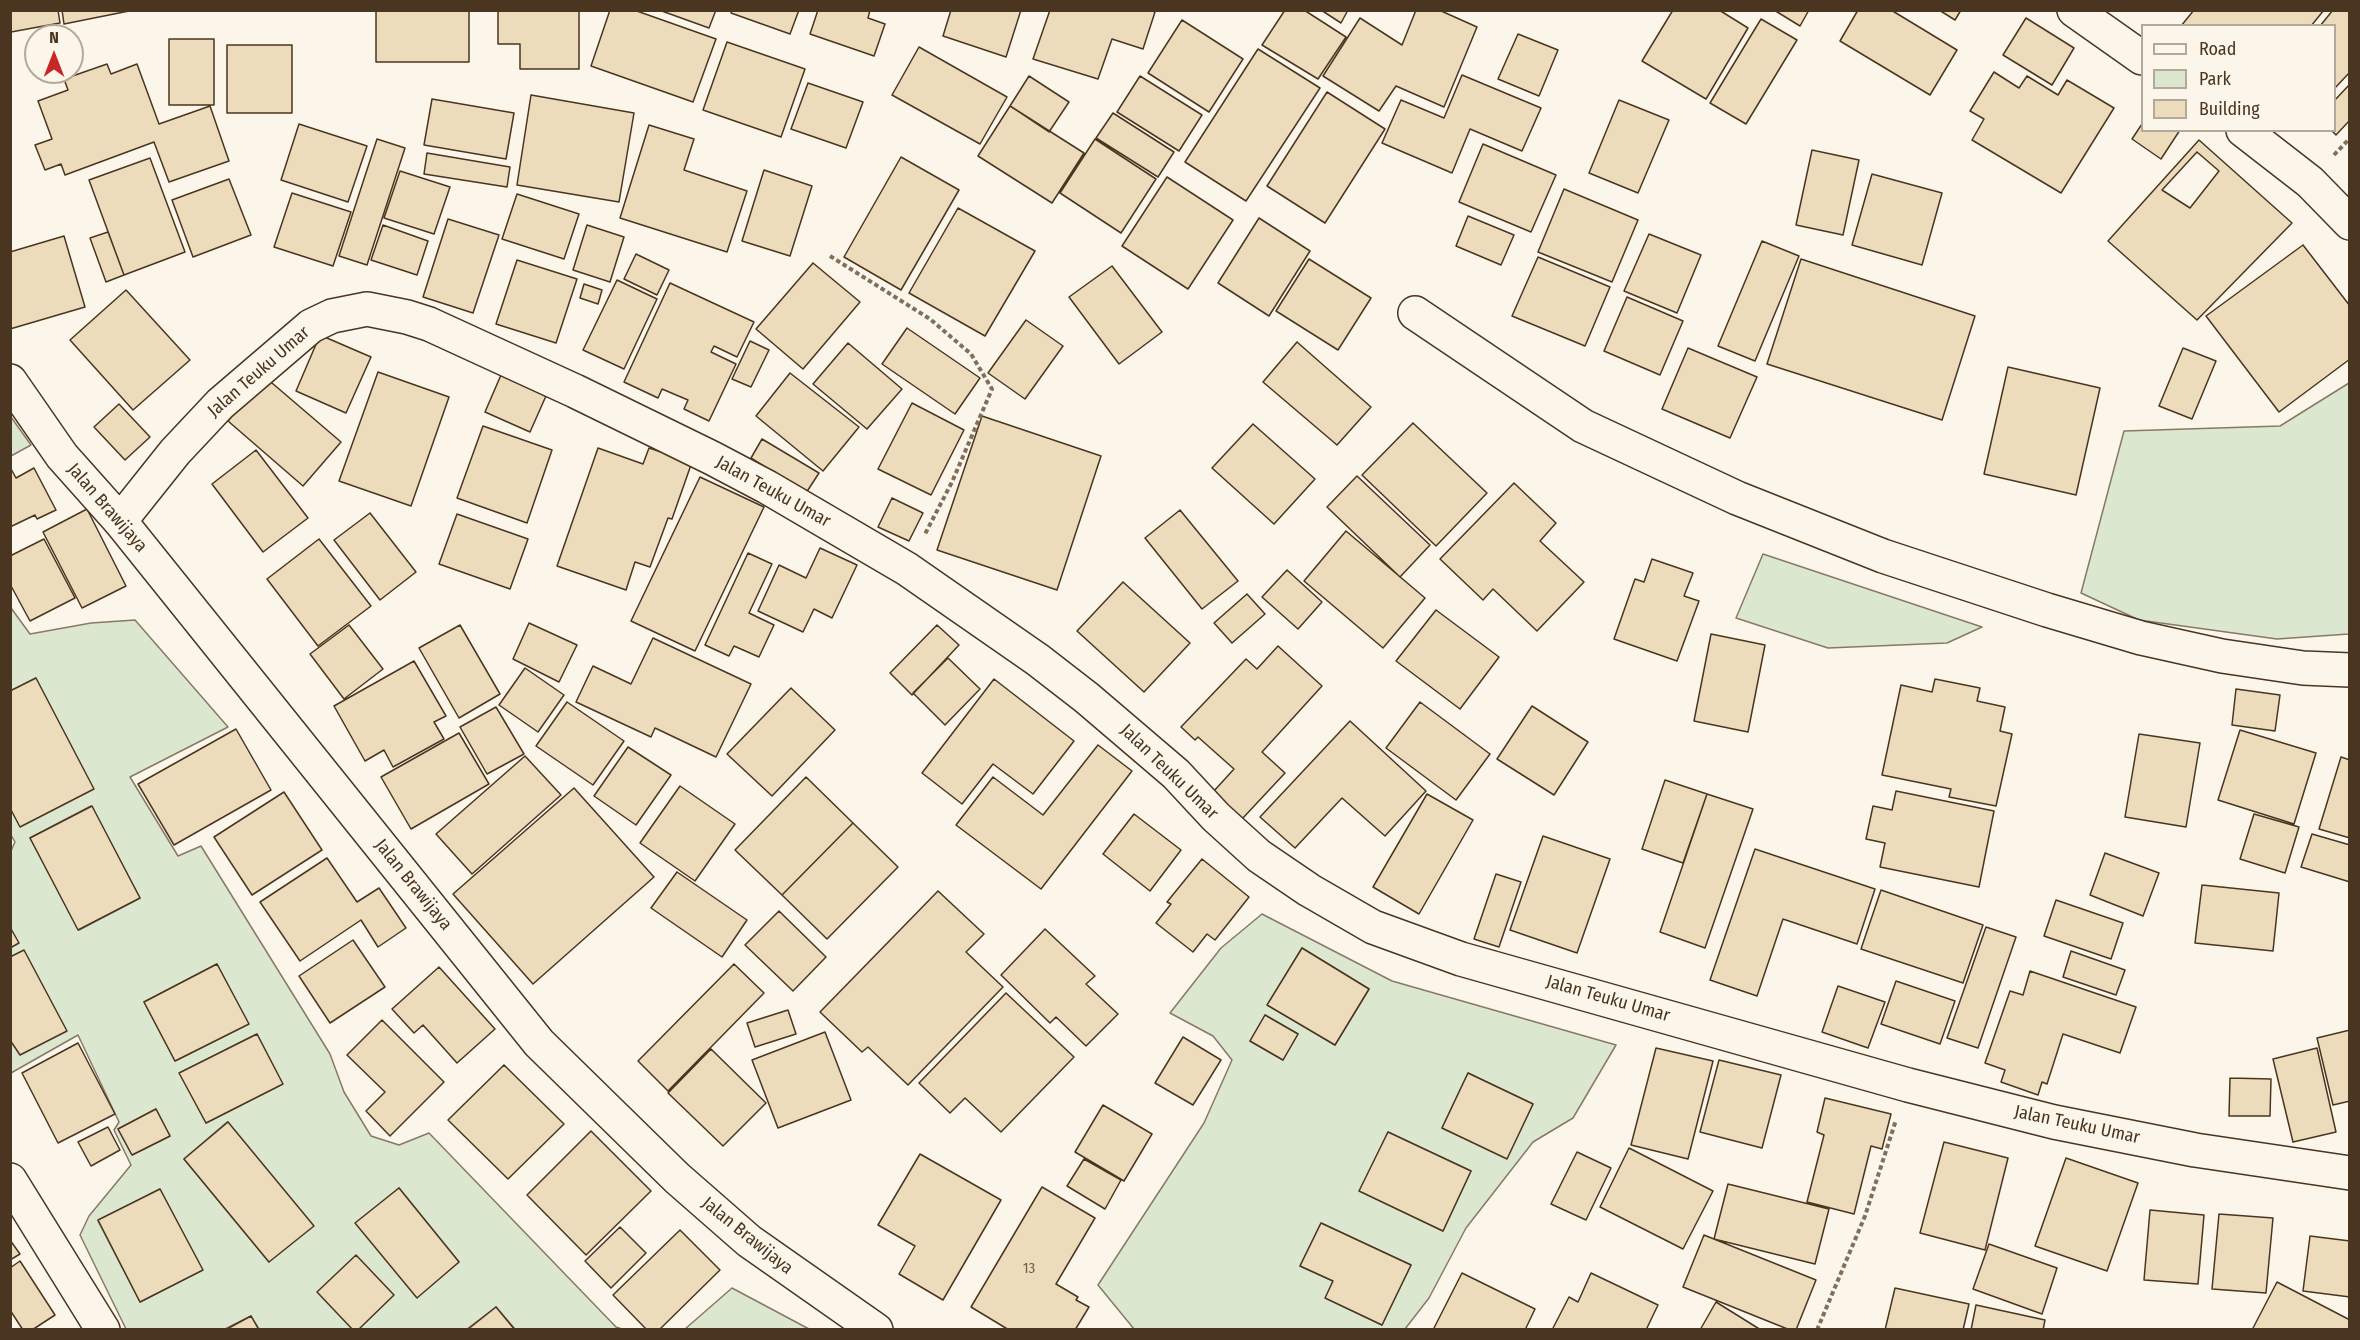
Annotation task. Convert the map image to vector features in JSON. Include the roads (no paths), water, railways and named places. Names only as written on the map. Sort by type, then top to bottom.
[{"type":"street","points":[[2074,10],[2141,57]]},
{"type":"street","points":[[2246,132],[2310,182],[2349,223]]},
{"type":"street","name":"Jalan Teuku Umar","points":[[120,521],[175,452],[220,404],[311,326],[332,316],[367,309],[407,317],[429,324],[575,391],[767,487],[907,569],[1038,660],[1087,698],[1176,774],[1216,817],[1259,856],[1308,890],[1373,927],[1461,959],[1908,1085],[2065,1124],[2194,1150],[2349,1173]]},
{"type":"street","points":[[1415,313],[1583,426],[1737,498],[1883,556],[2047,610],[2142,638],[2222,656],[2303,668],[2349,670]]},
{"type":"street","name":"Jalan Brawijaya","points":[[10,381],[62,456],[120,521],[539,1043],[677,1178],[748,1241],[876,1329]]},
{"type":"street","points":[[10,1180],[103,1329]]}]
